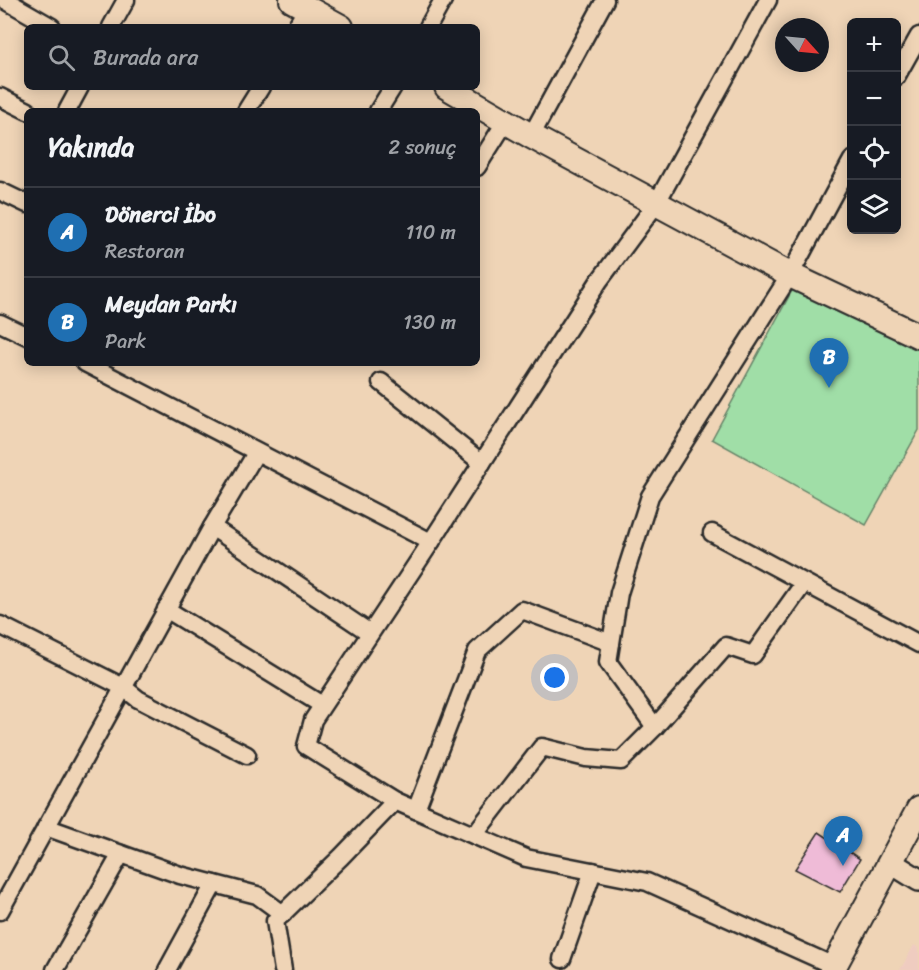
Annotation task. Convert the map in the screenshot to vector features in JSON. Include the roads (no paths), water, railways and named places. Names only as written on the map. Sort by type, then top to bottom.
[{"type":"main road","points":[[296,7],[334,24]]},
{"type":"main road","points":[[452,90],[531,136],[790,275],[918,332]]},
{"type":"main road","points":[[833,968],[919,809]]},
{"type":"street","points":[[5,0],[47,24]]},
{"type":"street","points":[[113,24],[126,0]]},
{"type":"street","points":[[430,24],[442,0]]},
{"type":"street","points":[[531,136],[605,0]]},
{"type":"street","points":[[768,0],[656,204],[600,280],[312,720],[306,746],[395,801],[526,858],[647,882],[833,968]]},
{"type":"street","points":[[900,72],[919,36]]},
{"type":"street","points":[[70,108],[78,90]]},
{"type":"street","points":[[248,108],[259,90]]},
{"type":"street","points":[[380,108],[391,90]]},
{"type":"street","points":[[0,97],[24,109]]},
{"type":"street","points":[[480,162],[506,121]]},
{"type":"street","points":[[655,727],[608,662],[619,593],[650,496],[790,275],[847,169]]},
{"type":"street","points":[[0,191],[24,203]]},
{"type":"street","points":[[0,323],[24,335]]},
{"type":"street","points":[[96,366],[256,453],[430,542]]},
{"type":"street","points":[[381,382],[482,463]]},
{"type":"street","points":[[0,911],[166,609],[256,453]]},
{"type":"street","points":[[212,527],[370,633]]},
{"type":"street","points":[[712,533],[919,645]]},
{"type":"street","points":[[474,835],[542,747],[586,758],[621,761],[655,727],[726,646],[753,655],[804,583]]},
{"type":"street","points":[[166,609],[322,705]]},
{"type":"street","points":[[416,810],[477,651],[522,610],[611,643]]},
{"type":"street","points":[[0,625],[123,687],[138,699],[247,755]]},
{"type":"street","points":[[283,970],[275,921],[395,801]]},
{"type":"street","points":[[46,827],[180,875],[256,895],[283,914]]},
{"type":"street","points":[[55,970],[121,854]]},
{"type":"street","points":[[890,862],[919,880]]},
{"type":"street","points":[[562,959],[593,871]]},
{"type":"street","points":[[167,970],[214,884]]},
{"type":"place","name":"Meydan Parkı","points":[[829,388]]},
{"type":"place","name":"Dönerci İbo","points":[[843,866]]}]
